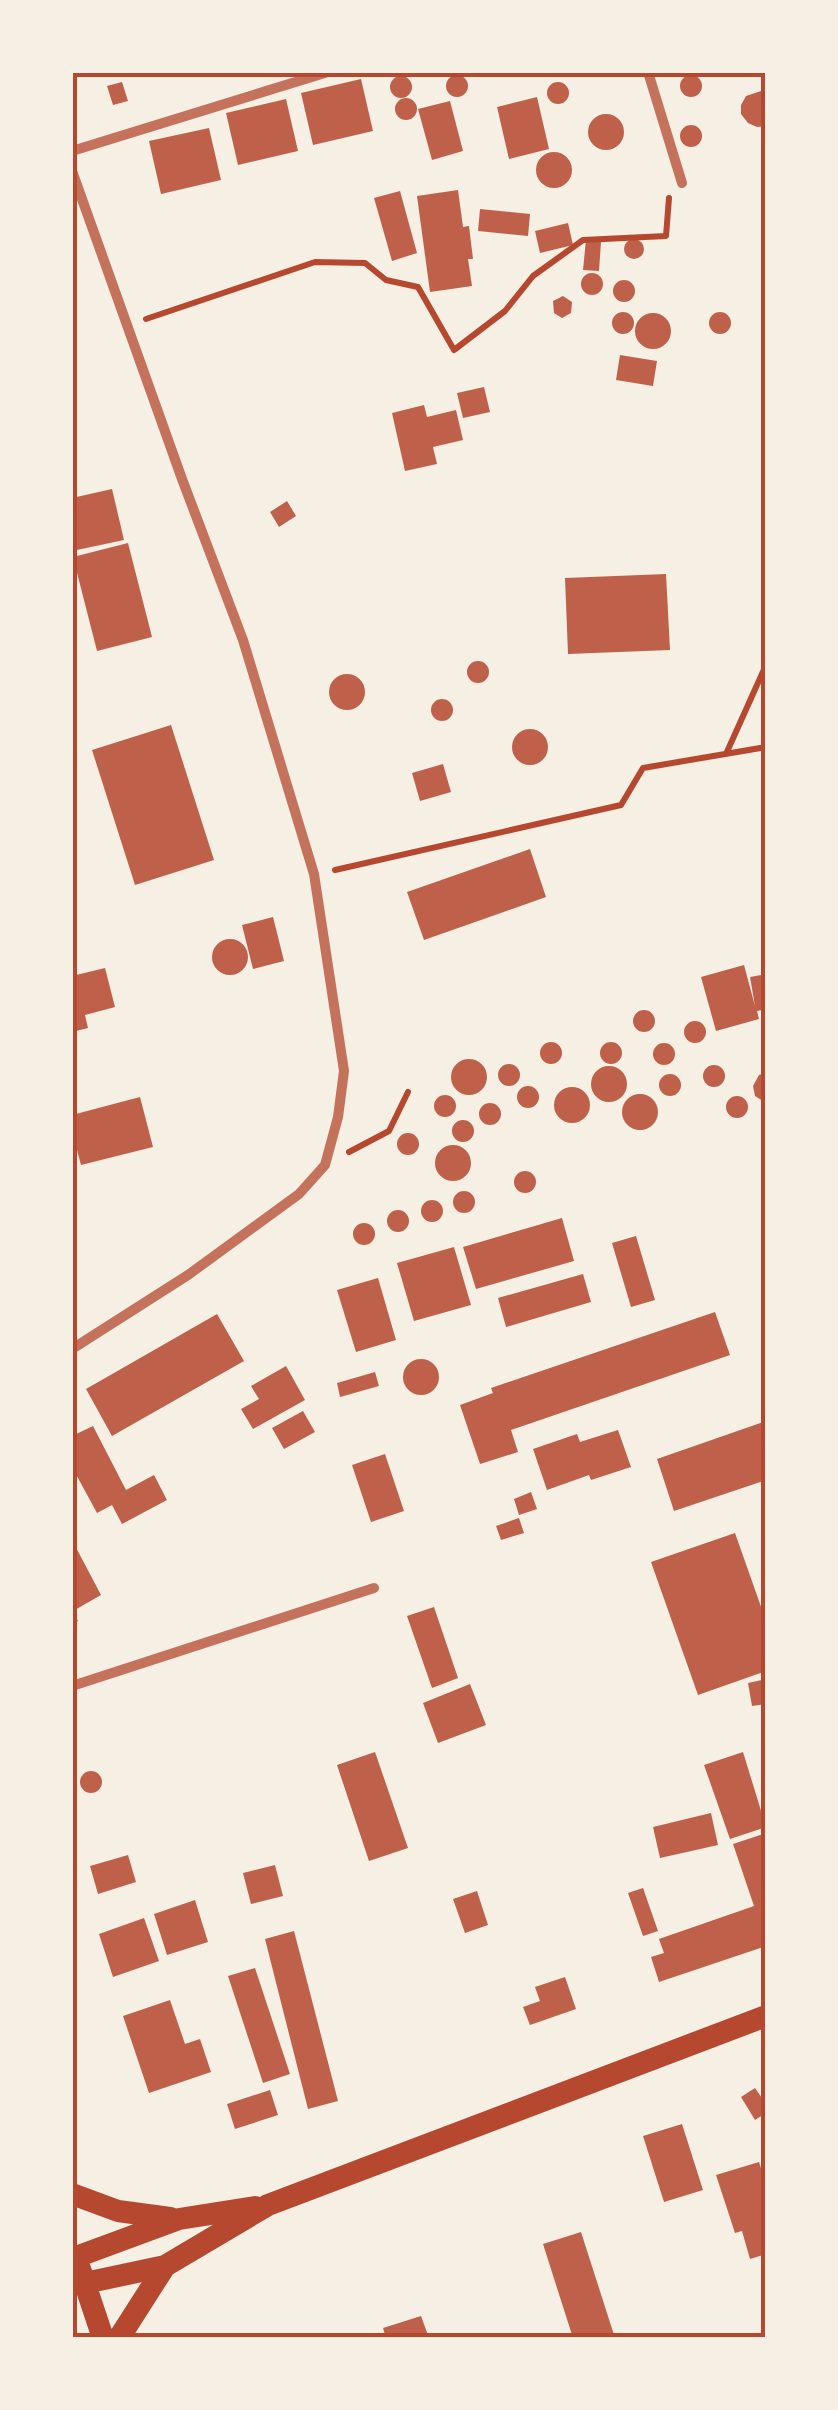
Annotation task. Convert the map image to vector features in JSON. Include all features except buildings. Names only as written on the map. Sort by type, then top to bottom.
[{"type":"main road","points":[[85,2284],[165,2266],[268,2205],[766,2016]]},
{"type":"main road","points":[[72,2194],[118,2211],[179,2219]]},
{"type":"main road","points":[[103,2338],[74,2252],[179,2219],[268,2205]]},
{"type":"main road","points":[[120,2338],[165,2266]]},
{"type":"street","points":[[72,151],[328,72]]},
{"type":"street","points":[[648,72],[682,183]]},
{"type":"street","points":[[72,171],[243,640],[314,874],[344,1070],[338,1117],[325,1164],[299,1194],[188,1276],[72,1349]]},
{"type":"street","points":[[72,1686],[374,1588]]},
{"type":"path","points":[[126,325],[315,262],[365,264],[386,280],[418,287],[454,350],[505,311],[534,276],[583,240],[666,236],[669,194]]},
{"type":"path","points":[[726,754],[766,664]]},
{"type":"path","points":[[314,874],[621,805],[643,768],[766,747]]},
{"type":"path","points":[[325,1164],[389,1131],[408,1092]]}]
